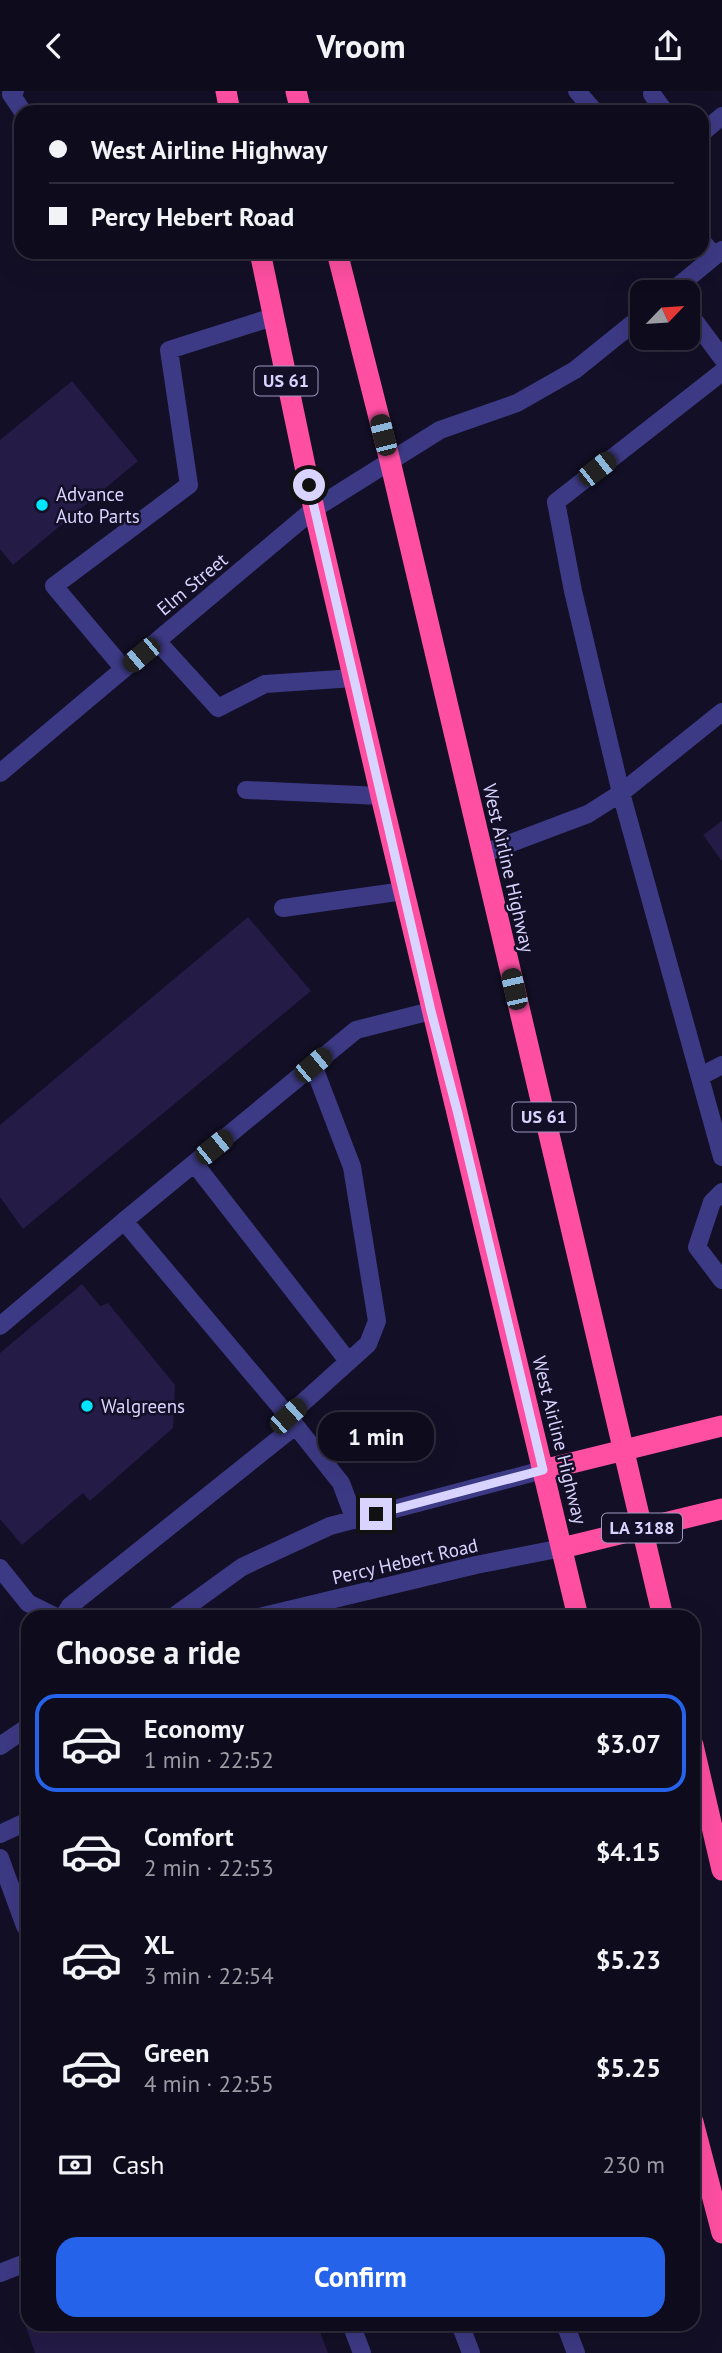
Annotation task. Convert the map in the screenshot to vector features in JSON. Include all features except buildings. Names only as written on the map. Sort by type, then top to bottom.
[{"type":"highway","name":"West Airline Highway","points":[[261,259],[314,509],[431,1011],[576,1610]]},
{"type":"highway","name":"West Airline Highway","points":[[339,259],[390,461],[661,1610]]},
{"type":"highway","points":[[543,1470],[722,1426]]},
{"type":"highway","name":"LA 3188","points":[[562,1548],[722,1510]]},
{"type":"highway","points":[[700,1774],[721,1860]]},
{"type":"highway","points":[[700,2149],[722,2232]]},
{"type":"street","points":[[15,91],[11,94],[18,105]]},
{"type":"street","points":[[578,91],[589,105]]},
{"type":"street","points":[[652,93],[660,105]]},
{"type":"street","points":[[686,280],[718,253]]},
{"type":"street","points":[[124,669],[54,586],[188,485],[169,350],[273,317]]},
{"type":"street","name":"Elm Street","points":[[0,773],[314,509],[440,430],[517,403],[541,390],[575,370],[630,326]]},
{"type":"street","points":[[700,328],[722,358]]},
{"type":"street","points":[[722,372],[556,502],[573,591],[621,793],[722,1157]]},
{"type":"street","points":[[157,641],[218,708],[265,684],[354,678]]},
{"type":"street","points":[[482,853],[588,814],[621,793],[722,712]]},
{"type":"street","points":[[246,790],[381,796]]},
{"type":"street","points":[[283,908],[404,891]]},
{"type":"street","points":[[0,1326],[356,1030],[431,1011]]},
{"type":"street","points":[[67,1610],[291,1421],[348,1361],[368,1344],[377,1321],[352,1167],[313,1065]]},
{"type":"street","points":[[701,1076],[722,1065]]},
{"type":"street","points":[[194,1163],[348,1361]]},
{"type":"street","points":[[722,1192],[712,1202],[697,1247],[722,1280]]},
{"type":"street","points":[[124,1221],[341,1483],[355,1520]]},
{"type":"street","points":[[183,1610],[242,1567],[330,1527],[543,1470]]},
{"type":"street","name":"Percy Hebert Road","points":[[288,1610],[562,1548]]},
{"type":"street","points":[[0,1568],[27,1603],[42,1610]]},
{"type":"street","points":[[0,1746],[21,1732]]},
{"type":"street","points":[[0,1834],[21,1824]]},
{"type":"street","points":[[0,1858],[21,1913]]},
{"type":"street","points":[[0,2273],[21,2265]]},
{"type":"street","points":[[354,2331],[362,2353]]},
{"type":"street","points":[[463,2331],[471,2353]]},
{"type":"street","points":[[568,2331],[576,2353]]},
{"type":"place","name":"Advance Auto Parts","points":[[42,505]]},
{"type":"place","name":"Walgreens","points":[[87,1406]]},
{"type":"route","points":[[309,485],[431,1011],[543,1470],[376,1514]]}]
